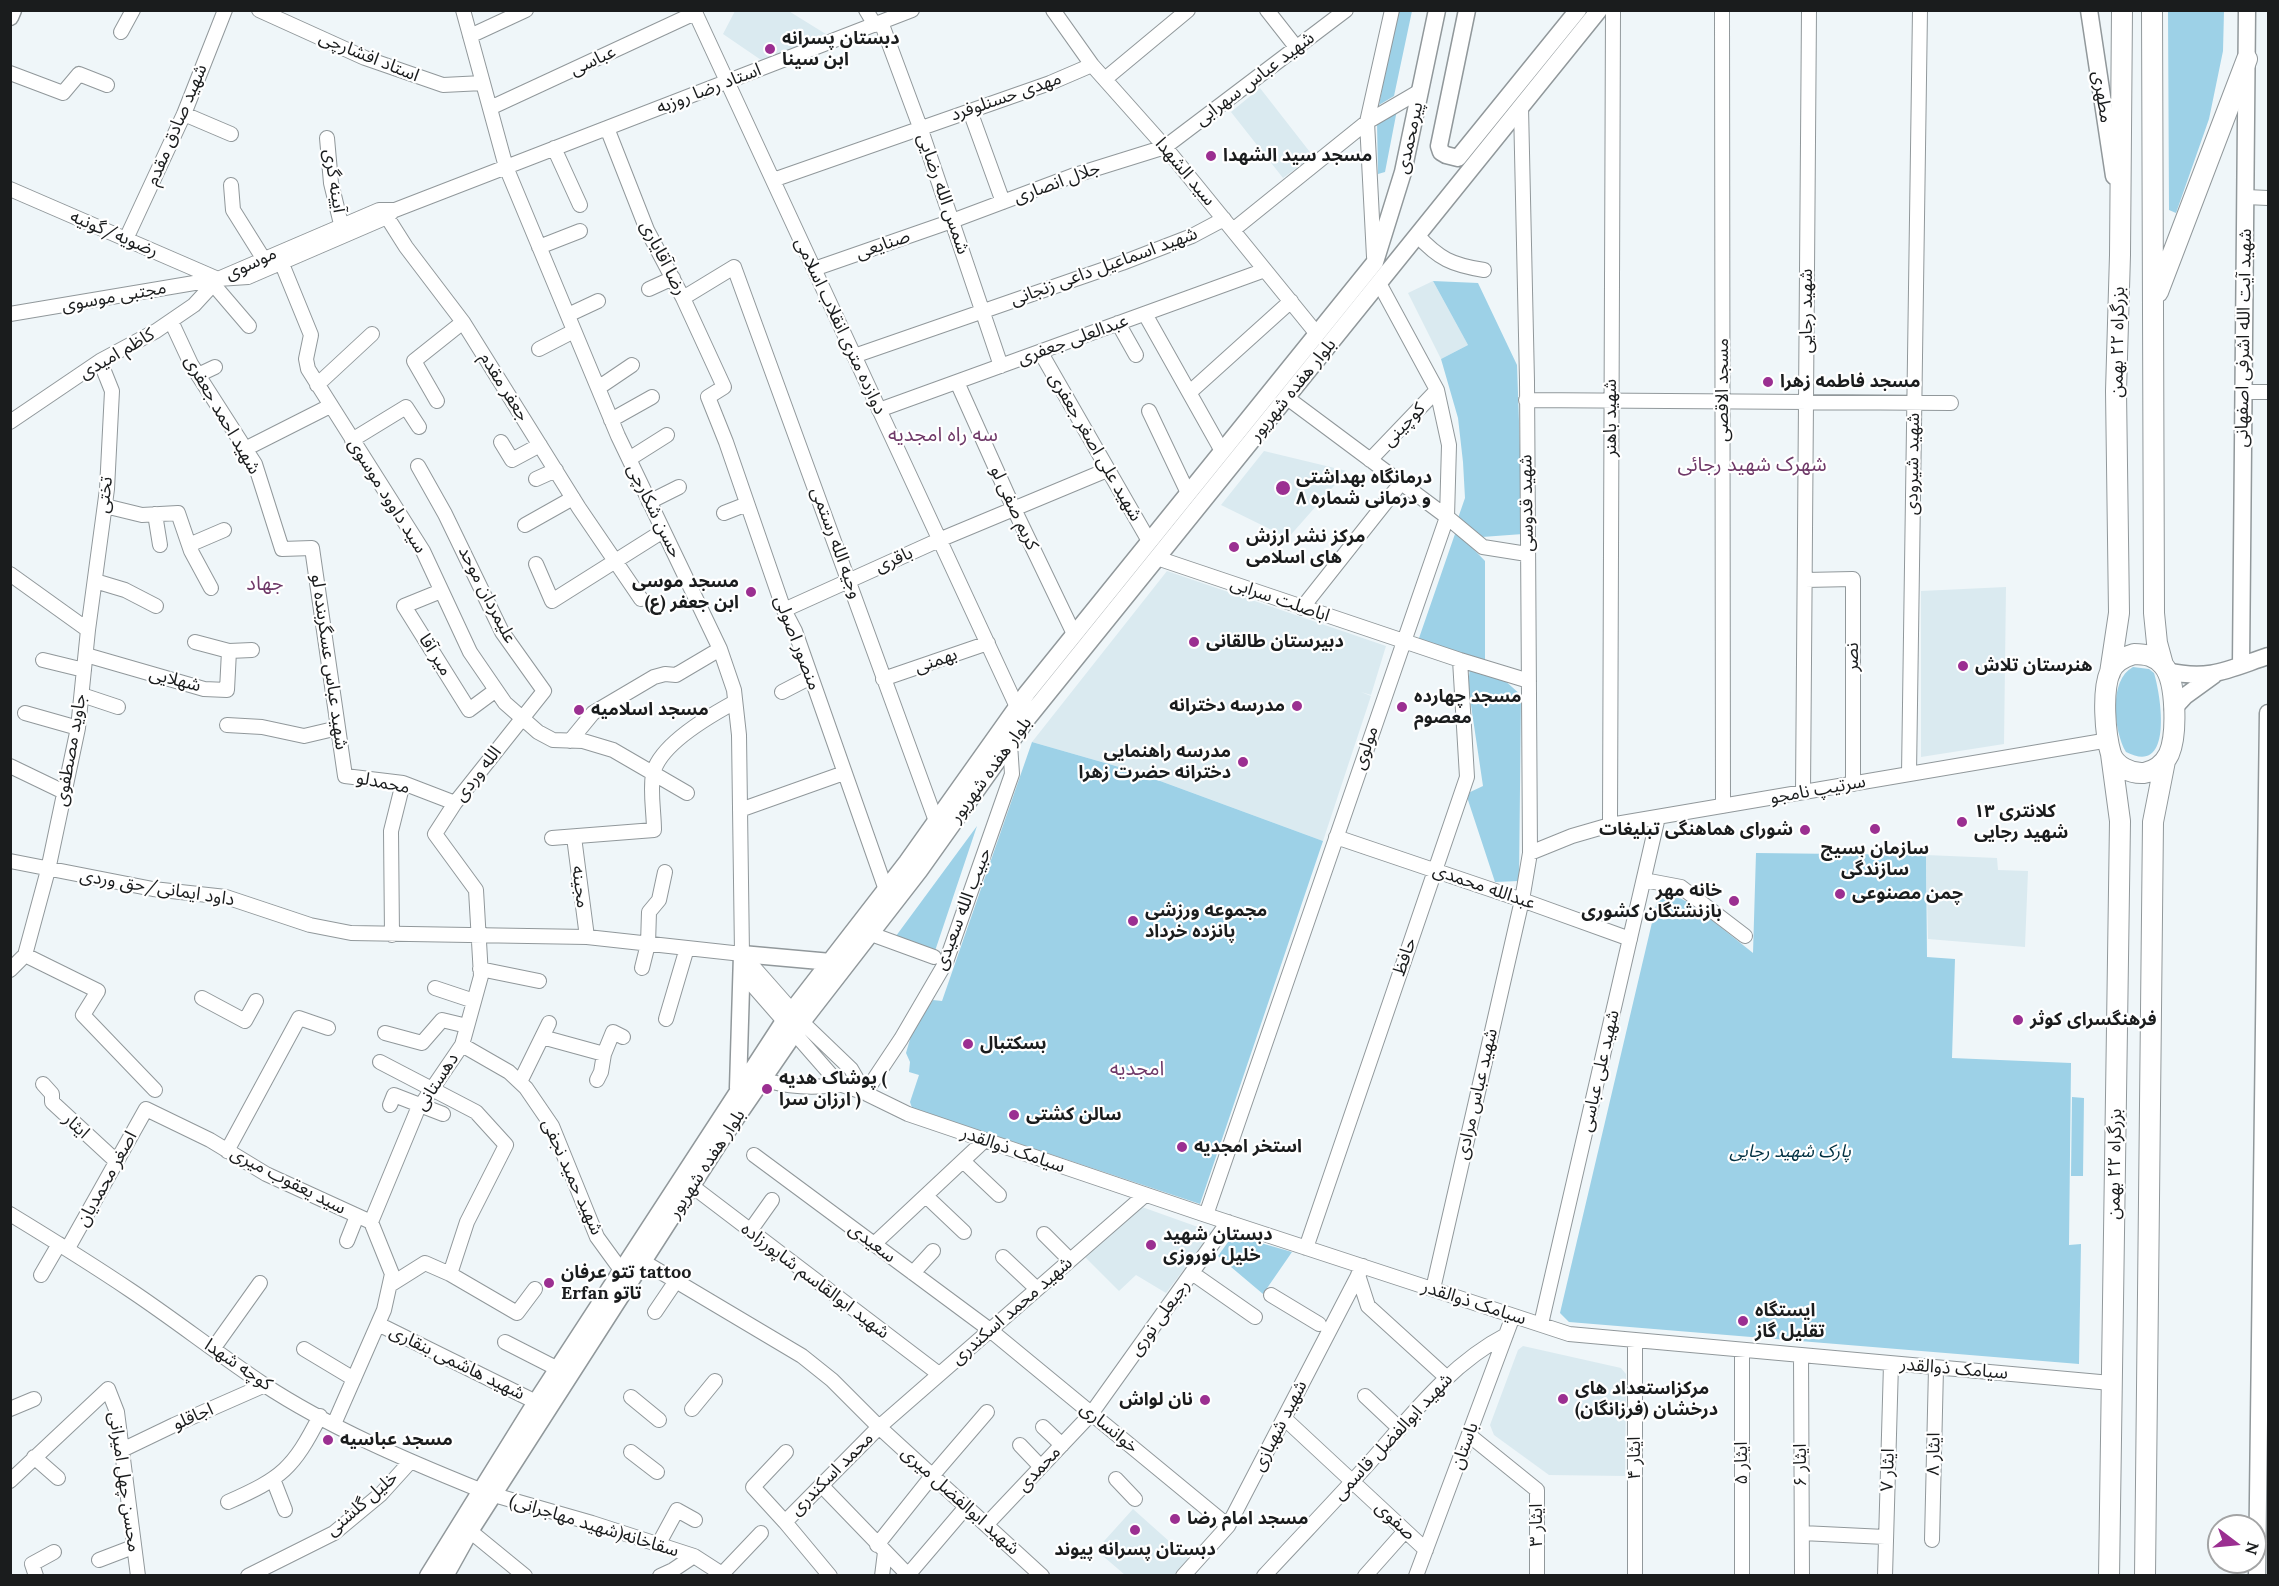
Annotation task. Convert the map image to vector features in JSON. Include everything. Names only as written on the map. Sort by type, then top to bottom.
[{"type":"highway","points":[[2109,10],[2119,281]]},
{"type":"highway","name":"بزرگراه ۲۲ بهمن","points":[[2110,673],[2119,613],[2116,391],[2122,10]]},
{"type":"highway","name":"بزرگراه ۲۲ بهمن","points":[[2152,10],[2154,613],[2157,643],[2165,668]]},
{"type":"highway","points":[[2154,303],[2247,59]]},
{"type":"highway","points":[[2134,654],[2150,656],[2165,668],[2173,709],[2173,737],[2169,754],[2165,761],[2152,771],[2136,773],[2121,767],[2110,747],[2105,708],[2110,673],[2120,660],[2134,654]]},
{"type":"highway","name":"بزرگراه ۲۲ بهمن","points":[[2109,1575],[2120,821],[2110,747]]},
{"type":"highway","name":"بزرگراه ۲۲ بهمن","points":[[2145,1575],[2153,822],[2165,761]]},
{"type":"main road","points":[[10,16],[13,10]]},
{"type":"main road","name":"پیرمحمدی","points":[[1375,262],[1403,172],[1437,10]]},
{"type":"main road","name":"پیرمحمدی","points":[[1467,10],[1439,146],[1446,155],[1458,158],[1578,10]]},
{"type":"main road","name":"بلوار هفده شهریور","points":[[445,1575],[536,1402],[738,1089],[793,1021],[871,934],[1010,744],[1087,644],[1599,10]]},
{"type":"main road","name":"مطهری","points":[[2089,10],[2115,183]]},
{"type":"main road","name":"شهید آیت الله اشرفی اصفهانی","points":[[2241,665],[2247,10]]},
{"type":"main road","name":"بلوار هفده شهریور","points":[[428,1575],[487,1493],[644,1262],[762,1079],[793,1021],[831,962],[886,890],[1017,707],[1375,262]]},
{"type":"main road","points":[[2165,668],[2196,676],[2215,674],[2268,656]]},
{"type":"main road","points":[[2173,709],[2185,696],[2215,674]]},
{"type":"main road","points":[[2257,1575],[2263,1455],[2268,713]]},
{"type":"main road","points":[[738,1089],[742,954],[831,962]]},
{"type":"street","points":[[121,32],[133,10]]},
{"type":"street","name":"شهید صادق مقدم","points":[[126,239],[184,114],[225,10]]},
{"type":"street","name":"استاد افشارچی","points":[[259,10],[365,58],[443,85],[483,83]]},
{"type":"street","name":"حسن شکارچی","points":[[463,10],[506,167],[611,420],[720,650],[734,690],[739,735],[742,954]]},
{"type":"street","points":[[470,36],[526,10]]},
{"type":"street","name":"شمس الله رضایی","points":[[866,10],[878,24],[920,127],[1001,366]]},
{"type":"street","name":"استاد رضا روزبه","points":[[506,167],[912,10]]},
{"type":"street","name":"سید الشهدا","points":[[1053,10],[1092,65],[1165,147],[1317,333]]},
{"type":"street","points":[[1105,79],[1188,10]]},
{"type":"street","points":[[1267,10],[1296,47]]},
{"type":"street","name":"شهید عباس سهرابی","points":[[1165,147],[1346,10]]},
{"type":"street","points":[[1375,262],[1367,122],[1392,10]]},
{"type":"street","name":"شهید باهنر","points":[[1610,825],[1613,10]]},
{"type":"street","name":"مسجد الاقصی","points":[[1722,10],[1723,806]]},
{"type":"street","name":"شهید رجایی","points":[[1803,792],[1809,10]]},
{"type":"street","name":"شهید شیرودی","points":[[1909,774],[1920,10]]},
{"type":"street","name":"دوازده متری انقلاب اسلامی","points":[[695,12],[1017,707]]},
{"type":"street","name":"عباسی","points":[[490,108],[695,12]]},
{"type":"street","name":"مهدی حسنلوفرد","points":[[772,180],[1050,84],[1092,65]]},
{"type":"street","points":[[10,73],[63,93],[79,74],[107,85]]},
{"type":"street","points":[[1233,230],[1367,122],[1420,91]]},
{"type":"street","name":"شهید قدوسی","points":[[1521,107],[1530,853],[1522,900]]},
{"type":"street","points":[[970,111],[1003,202]]},
{"type":"street","points":[[184,114],[231,134]]},
{"type":"street","name":"رضا آقایاری","points":[[607,128],[647,230],[683,298],[724,387],[708,397]]},
{"type":"street","name":"آیینه گری","points":[[327,138],[331,183],[341,225]]},
{"type":"street","name":"جلال انصاری","points":[[952,221],[1072,176],[1165,147]]},
{"type":"street","points":[[554,148],[580,205]]},
{"type":"street","name":"موسوی","points":[[216,281],[248,277],[282,264],[391,213],[506,167]]},
{"type":"street","points":[[231,184],[233,210],[263,258]]},
{"type":"street","name":"رضویه/گونیه","points":[[10,189],[216,281]]},
{"type":"street","points":[[2246,197],[2268,198]]},
{"type":"street","name":"موسوی","points":[[216,281],[263,258],[379,210],[391,213]]},
{"type":"street","name":"جعفر مقدم","points":[[391,213],[406,247],[464,322],[573,498],[641,599]]},
{"type":"street","name":"شهید اسماعیل داعی زنجانی","points":[[854,356],[1122,263],[1192,236],[1224,219]]},
{"type":"street","name":"صنایعی","points":[[814,269],[952,221]]},
{"type":"street","points":[[539,247],[580,231]]},
{"type":"street","points":[[1417,235],[1432,251],[1448,262],[1484,270]]},
{"type":"street","name":"سید داوود موسوی","points":[[282,264],[311,335],[306,359],[308,369],[423,551],[470,652],[505,703],[523,716],[538,732],[553,740],[583,741],[613,750],[687,793]]},
{"type":"street","name":"وجیه الله رستمی","points":[[683,298],[734,267],[936,821]]},
{"type":"street","name":"عبدالعلی جعفری","points":[[879,410],[1265,270]]},
{"type":"street","points":[[649,289],[672,278]]},
{"type":"street","points":[[216,281],[249,326]]},
{"type":"street","name":"مجتبی موسوی","points":[[10,314],[216,281]]},
{"type":"street","name":"کاظم امیدی","points":[[10,422],[100,361],[171,321],[194,305],[216,281]]},
{"type":"street","name":"مولوی","points":[[1206,1215],[1402,641],[1447,517],[1449,445],[1437,390],[1379,283]]},
{"type":"street","points":[[568,315],[598,301]]},
{"type":"street","points":[[1190,392],[1291,301]]},
{"type":"street","points":[[1145,314],[1222,451]]},
{"type":"street","name":"شهید احمد جعفری","points":[[171,321],[198,375],[255,464],[282,549],[312,548]]},
{"type":"street","points":[[437,401],[414,361],[464,322]]},
{"type":"street","points":[[1118,324],[1136,355]]},
{"type":"street","points":[[540,349],[574,331]]},
{"type":"street","points":[[318,385],[372,334]]},
{"type":"street","name":"شهید علی اصغر جعفری","points":[[1041,353],[1149,541]]},
{"type":"street","name":"تختی","points":[[88,630],[105,506],[112,391],[100,361]]},
{"type":"street","points":[[598,388],[632,365]]},
{"type":"street","points":[[198,375],[214,367]]},
{"type":"street","name":"کریم صفی لو","points":[[957,382],[1074,634]]},
{"type":"street","name":"کوچینی","points":[[1370,460],[1437,390]]},
{"type":"street","points":[[2244,392],[2268,392]]},
{"type":"street","points":[[611,420],[652,397]]},
{"type":"street","name":"منصور اصولی","points":[[708,397],[784,610],[795,631],[886,890]]},
{"type":"street","points":[[1286,397],[1447,517],[1483,547],[1527,554]]},
{"type":"street","points":[[1526,400],[1951,403]]},
{"type":"street","points":[[245,449],[330,406]]},
{"type":"street","points":[[352,440],[406,407],[419,427]]},
{"type":"street","points":[[1149,411],[1188,493]]},
{"type":"street","points":[[629,459],[667,435]]},
{"type":"street","points":[[501,442],[512,460],[540,446]]},
{"type":"street","name":"علیمردان موحد","points":[[418,466],[446,514],[502,632],[544,691],[523,716]]},
{"type":"street","points":[[536,479],[556,470]]},
{"type":"street","name":"باقری","points":[[784,610],[939,540],[1107,470]]},
{"type":"street","points":[[1302,608],[1401,483]]},
{"type":"street","points":[[649,502],[679,487]]},
{"type":"street","points":[[525,525],[573,498]]},
{"type":"street","points":[[724,513],[747,504]]},
{"type":"street","points":[[105,506],[142,515],[178,513],[200,572],[211,588]]},
{"type":"street","points":[[155,514],[160,545]]},
{"type":"street","points":[[189,545],[224,530]]},
{"type":"street","points":[[536,564],[552,601],[663,531]]},
{"type":"street","name":"شهید عباس عسگربنده لو","points":[[312,548],[345,776]]},
{"type":"street","name":"اباصلت سرابی","points":[[1157,558],[1302,608],[1528,681]]},
{"type":"street","points":[[10,574],[88,630]]},
{"type":"street","name":"نصر","points":[[1805,580],[1853,579],[1853,784]]},
{"type":"street","points":[[95,581],[125,590],[156,606]]},
{"type":"street","name":"میر آقا","points":[[441,591],[404,606],[469,710],[496,690]]},
{"type":"street","name":"جاوید مصطفوی","points":[[25,955],[48,870],[78,728],[88,630]]},
{"type":"street","points":[[195,642],[229,651],[252,650]]},
{"type":"street","name":"بهمنی","points":[[883,679],[988,644]]},
{"type":"street","points":[[570,741],[593,713],[654,677],[665,674],[676,675],[720,650]]},
{"type":"street","name":"شهلایی","points":[[86,655],[204,689],[227,690],[229,651]]},
{"type":"street","points":[[43,660],[84,670]]},
{"type":"street","name":"حافظ","points":[[1306,1248],[1467,777],[1460,660]]},
{"type":"street","points":[[782,692],[811,677]]},
{"type":"street","points":[[82,695],[118,707]]},
{"type":"street","points":[[552,838],[654,830],[653,773],[662,756],[698,723],[735,702]]},
{"type":"street","points":[[25,713],[78,728]]},
{"type":"street","name":"الله وردی","points":[[435,834],[455,803],[523,716]]},
{"type":"street","points":[[227,725],[262,727],[304,736],[338,728]]},
{"type":"street","name":"حبیب الله سعیدی","points":[[865,1093],[901,1039],[946,962],[1012,774],[1010,744]]},
{"type":"street","name":"سرتیپ نامجو","points":[[1530,853],[1572,836],[1610,825],[1909,774],[2110,747]]},
{"type":"street","points":[[10,766],[64,792]]},
{"type":"street","points":[[740,810],[844,773]]},
{"type":"street","name":"محمدلو","points":[[345,776],[403,783],[455,803]]},
{"type":"street","points":[[392,935],[391,831],[403,783]]},
{"type":"street","name":"شهید علی عباسی","points":[[1541,1324],[1658,817]]},
{"type":"street","name":"دهستانی","points":[[371,1222],[421,1105],[462,1045],[481,976],[477,890],[435,834]]},
{"type":"street","name":"مجینه","points":[[574,837],[587,937]]},
{"type":"street","name":"عبدالله محمدی","points":[[1336,837],[1630,939]]},
{"type":"street","name":"داود ایمانی/حق وردی","points":[[10,861],[153,889],[226,897],[310,925],[351,933],[587,937],[742,954]]},
{"type":"street","points":[[642,968],[648,944],[649,912],[659,900],[665,872]]},
{"type":"street","points":[[1644,880],[1681,887],[1744,936]]},
{"type":"street","name":"شهید عباس مرادی","points":[[1433,1289],[1522,900]]},
{"type":"street","points":[[871,934],[934,957]]},
{"type":"street","points":[[666,1019],[687,948]]},
{"type":"street","points":[[742,954],[839,1084],[824,1087],[774,1083],[762,1079]]},
{"type":"street","points":[[10,970],[25,955],[98,991],[83,1015],[155,1090]]},
{"type":"street","points":[[480,969],[539,981]]},
{"type":"street","points":[[741,972],[793,1021],[851,1069],[865,1093]]},
{"type":"street","points":[[435,988],[474,1000]]},
{"type":"street","points":[[201,998],[245,1021],[256,1001]]},
{"type":"street","points":[[226,1151],[299,1018],[328,1028]]},
{"type":"street","points":[[385,1033],[422,1043],[442,1020],[467,1026]]},
{"type":"street","points":[[520,1082],[549,1023]]},
{"type":"street","points":[[597,1080],[602,1072],[604,1054],[613,1032],[623,1037]]},
{"type":"street","points":[[542,1037],[604,1054]]},
{"type":"street","name":"شهید حمید نجفی","points":[[462,1045],[509,1072],[520,1082],[552,1126],[597,1237],[621,1270]]},
{"type":"street","points":[[380,1062],[476,1112],[506,1145],[466,1222],[450,1274]]},
{"type":"street","name":"ایثار","points":[[43,1084],[52,1095],[52,1102],[117,1162]]},
{"type":"street","name":"سیامک ذوالقدر","points":[[839,1084],[865,1093],[908,1114],[1306,1248],[1360,1271],[1433,1289],[1569,1334],[2111,1383]]},
{"type":"street","points":[[390,1105],[394,1095],[443,1114]]},
{"type":"street","name":"سید یعقوب میری","points":[[146,1109],[266,1174],[371,1222]]},
{"type":"street","name":"اصغر محمدیان","points":[[40,1275],[63,1246],[117,1162],[146,1109]]},
{"type":"street","points":[[874,1245],[985,1140]]},
{"type":"street","name":"سعیدی","points":[[754,1155],[990,1330]]},
{"type":"street","points":[[963,1161],[999,1195]]},
{"type":"street","name":"شهید ابوالقاسم شاپورزاده","points":[[692,1186],[939,1374]]},
{"type":"street","name":"شهید محمد اسکندری","points":[[879,1427],[1145,1195]]},
{"type":"street","points":[[926,1196],[964,1232]]},
{"type":"street","points":[[750,1231],[772,1200]]},
{"type":"street","name":"کوچه شهدا","points":[[10,1214],[63,1246],[265,1385],[334,1424],[410,1462],[487,1493]]},
{"type":"street","points":[[347,1241],[357,1216]]},
{"type":"street","points":[[334,1424],[384,1310],[392,1274],[371,1222]]},
{"type":"street","name":"رجبعلی نوری","points":[[1091,1414],[1228,1222]]},
{"type":"street","points":[[1044,1234],[1070,1260]]},
{"type":"street","points":[[912,1273],[933,1251]]},
{"type":"street","points":[[1003,1257],[1037,1289]]},
{"type":"street","name":"شهید ابوالفضل میری","points":[[644,1262],[802,1356],[832,1380],[879,1427],[1038,1574]]},
{"type":"street","points":[[390,1284],[425,1263],[450,1274],[518,1313],[535,1289]]},
{"type":"street","points":[[1360,1271],[1368,1306],[1446,1377]]},
{"type":"street","name":"شهید شهبازی","points":[[1183,1575],[1228,1526],[1360,1271]]},
{"type":"street","points":[[1192,1273],[1255,1317]]},
{"type":"street","points":[[655,1312],[676,1281]]},
{"type":"street","points":[[213,1349],[260,1283]]},
{"type":"street","points":[[1271,1295],[1319,1324]]},
{"type":"street","name":"باستان","points":[[1416,1575],[1513,1316]]},
{"type":"street","name":"شهید هاشمی بنقاری","points":[[378,1324],[536,1402]]},
{"type":"street","name":"خوانساری","points":[[990,1330],[1228,1526]]},
{"type":"street","name":"شهید ابوالفضل قاسمی","points":[[1264,1575],[1352,1482],[1446,1377],[1487,1345],[1506,1335]]},
{"type":"street","name":"ایثار ۴","points":[[1635,1341],[1635,1575]]},
{"type":"street","points":[[505,1342],[558,1369]]},
{"type":"street","points":[[304,1349],[354,1379]]},
{"type":"street","name":"ایثار ۵","points":[[1742,1350],[1742,1575]]},
{"type":"street","name":"ایثار ۶","points":[[1801,1355],[1802,1575]]},
{"type":"street","name":"ایثار ۷","points":[[1885,1575],[1891,1364]]},
{"type":"street","name":"ایثار ۸","points":[[1932,1540],[1936,1368]]},
{"type":"street","points":[[692,1409],[715,1382]]},
{"type":"street","name":"اجاقلو","points":[[122,1450],[265,1385]]},
{"type":"street","name":"محسن چهل امیرانی","points":[[34,1457],[108,1389],[117,1412],[138,1575]]},
{"type":"street","points":[[1365,1396],[1400,1429]]},
{"type":"street","points":[[631,1397],[659,1420]]},
{"type":"street","points":[[10,1409],[34,1399]]},
{"type":"street","points":[[882,1575],[881,1548],[932,1476],[987,1412]]},
{"type":"street","name":"محمدی","points":[[986,1525],[1091,1414]]},
{"type":"street","points":[[228,1502],[253,1491],[292,1464],[303,1450],[320,1416]]},
{"type":"street","name":"صفوی","points":[[1284,1418],[1426,1550]]},
{"type":"street","name":"محمد اسکندری","points":[[830,1575],[785,1522],[879,1427]]},
{"type":"street","points":[[1043,1427],[1062,1445]]},
{"type":"street","name":"ایثار ۳","points":[[1469,1435],[1537,1490],[1537,1575]]},
{"type":"street","points":[[1020,1446],[1041,1467]]},
{"type":"street","points":[[631,1452],[657,1472]]},
{"type":"street","points":[[785,1522],[753,1487],[786,1452]]},
{"type":"street","points":[[10,1481],[34,1457],[58,1478]]},
{"type":"street","name":"خلیل گلشنی","points":[[248,1575],[334,1533],[381,1494],[410,1462]]},
{"type":"street","points":[[273,1479],[285,1510]]},
{"type":"street","points":[[1116,1479],[1135,1499]]},
{"type":"street","points":[[821,1485],[909,1575],[966,1507]]},
{"type":"street","name":"سقاخانه(شهید مهاجرانی)","points":[[487,1493],[592,1523],[694,1556],[724,1575]]},
{"type":"street","points":[[658,1545],[677,1510],[695,1520]]},
{"type":"street","points":[[470,1531],[525,1575]]},
{"type":"street","points":[[1365,1575],[1406,1531]]},
{"type":"street","points":[[724,1575],[761,1533]]},
{"type":"street","points":[[1802,1533],[1885,1537]]},
{"type":"street","points":[[99,1560],[133,1547]]},
{"type":"street","points":[[36,1575],[32,1564],[54,1552]]},
{"type":"street","points":[[660,1575],[673,1570],[694,1556]]},
{"type":"shaded area","name":"دبستان پسرانه ابن سینا","points":[[787,10],[829,36],[764,62],[723,34],[735,11]]},
{"type":"shaded area","points":[[1260,88],[1313,156],[1283,178],[1231,112]]},
{"type":"shaded area","points":[[1433,281],[1468,345],[1441,359],[1408,293]]},
{"type":"shaded area","name":"درمانگاه بهداشتی و درمانی شماره ۸","points":[[1264,451],[1347,471],[1288,538],[1221,505]]},
{"type":"shaded area","points":[[1167,571],[1386,646],[1371,695],[1361,692],[1371,696],[1323,841],[1133,771],[1032,742]]},
{"type":"shaded area","name":"هنرستان تلاش","points":[[2006,587],[2004,744],[1921,757],[1921,591]]},
{"type":"shaded area","points":[[1926,855],[1997,858],[1998,870],[2028,871],[2025,947],[1928,939]]},
{"type":"shaded area","name":"دبستان شهید خلیل نوروزی","points":[[1142,1207],[1212,1232],[1166,1293],[1136,1275],[1119,1291],[1085,1257]]},
{"type":"shaded area","name":"مرکزاستعداد های درخشان (فرزانگان)","points":[[1523,1346],[1621,1368],[1626,1374],[1625,1476],[1549,1475],[1494,1435],[1490,1425],[1518,1350]]},
{"type":"shaded area","name":"دبستان پسرانه پیوند","points":[[1133,1509],[1189,1559],[1174,1575],[1125,1575],[1096,1550]]},
{"type":"green space","points":[[1397,11],[1412,11],[1394,96],[1379,105]]},
{"type":"green space","points":[[2168,11],[2224,11],[2223,51],[2209,119],[2176,213],[2169,210]]},
{"type":"green space","points":[[1397,110],[1385,172],[1378,174],[1377,122]]},
{"type":"green space","points":[[1433,281],[1478,283],[1517,365],[1523,534],[1482,537],[1457,521],[1465,498],[1463,462],[1458,418],[1441,359],[1468,345]]},
{"type":"green space","points":[[1456,531],[1485,561],[1485,663],[1521,695],[1519,881],[1495,882],[1466,794],[1483,786],[1468,685],[1471,659],[1418,641]]},
{"type":"green space","points":[[2133,667],[2149,669],[2154,673],[2161,715],[2158,744],[2152,753],[2141,757],[2126,752],[2116,720],[2117,694],[2120,683]]},
{"type":"green space","name":"مجموعه ورزشی پانزده خرداد","points":[[1032,742],[1133,771],[1323,841],[1200,1204],[912,1108],[910,1102],[919,1075],[909,1072],[910,1062],[906,1053],[917,1015],[933,1000],[942,1001]]},
{"type":"green space","points":[[977,826],[935,951],[896,936]]},
{"type":"green space","name":"پارک شهید رجایی","points":[[1756,853],[1926,855],[1927,957],[1955,959],[1952,1058],[2071,1063],[2069,1245],[2081,1244],[2079,1364],[1569,1322],[1560,1313],[1658,897],[1674,895],[1693,905],[1753,953]]},
{"type":"green space","points":[[2072,1097],[2084,1098],[2083,1176],[2071,1176]]},
{"type":"green space","points":[[1233,1235],[1292,1252],[1263,1294],[1218,1256]]},
{"type":"place","name":"دبستان پسرانه ابن سینا","points":[[770,49]]},
{"type":"place","name":"مسجد سید الشهدا","points":[[1211,156]]},
{"type":"place","name":"مسجد فاطمه زهرا","points":[[1768,382]]},
{"type":"place","name":"درمانگاه بهداشتی و درمانی شماره ۸","points":[[1283,488]]},
{"type":"place","name":"مرکز نشر ارزش های اسلامی","points":[[1234,547]]},
{"type":"place","name":"مسجد موسی ابن جعفر (ع)","points":[[751,592]]},
{"type":"place","name":"دبیرستان طالقانی","points":[[1194,642]]},
{"type":"place","name":"هنرستان تلاش","points":[[1963,666]]},
{"type":"place","name":"مدرسه دخترانه","points":[[1297,706]]},
{"type":"place","name":"مسجد چهارده معصوم","points":[[1402,707]]},
{"type":"place","name":"مسجد اسلامیه","points":[[579,710]]},
{"type":"place","name":"مدرسه راهنمایی دخترانه حضرت زهرا","points":[[1243,762]]},
{"type":"place","name":"کلانتری ۱۳ شهید رجایی","points":[[1962,822]]},
{"type":"place","name":"سازمان بسیج سازندگی","points":[[1875,829]]},
{"type":"place","name":"شورای هماهنگی تبلیغات","points":[[1805,830]]},
{"type":"place","name":"چمن مصنوعی","points":[[1840,894]]},
{"type":"place","name":"خانه مهر بازنشتگان کشوری","points":[[1734,901]]},
{"type":"place","name":"مجموعه ورزشی پانزده خرداد","points":[[1133,921]]},
{"type":"place","name":"فرهنگسرای کوثر","points":[[2018,1020]]},
{"type":"place","name":"بسکتبال","points":[[968,1044]]},
{"type":"place","name":"پوشاک هدیه ( ارزان سرا )","points":[[767,1089]]},
{"type":"place","name":"سالن کشتی","points":[[1014,1115]]},
{"type":"place","name":"استخر امجدیه","points":[[1182,1147]]},
{"type":"place","name":"دبستان شهید خلیل نوروزی","points":[[1151,1245]]},
{"type":"place","name":"تتو عرفان tattoo Erfan تاتو","points":[[549,1283]]},
{"type":"place","name":"ایستگاه تقلیل گاز","points":[[1743,1321]]},
{"type":"place","name":"مرکزاستعداد های درخشان (فرزانگان)","points":[[1563,1399]]},
{"type":"place","name":"نان لواش","points":[[1205,1400]]},
{"type":"place","name":"مسجد عباسیه","points":[[328,1440]]},
{"type":"place","name":"مسجد امام رضا","points":[[1175,1519]]},
{"type":"place","name":"دبستان پسرانه پیوند","points":[[1135,1530]]},
{"type":"district","name":"سه راه امجدیه","points":[[943,435]]},
{"type":"district","name":"شهرک شهید رجائی","points":[[1752,465]]},
{"type":"district","name":"جهاد","points":[[265,584]]},
{"type":"district","name":"امجدیه","points":[[1137,1069]]}]
